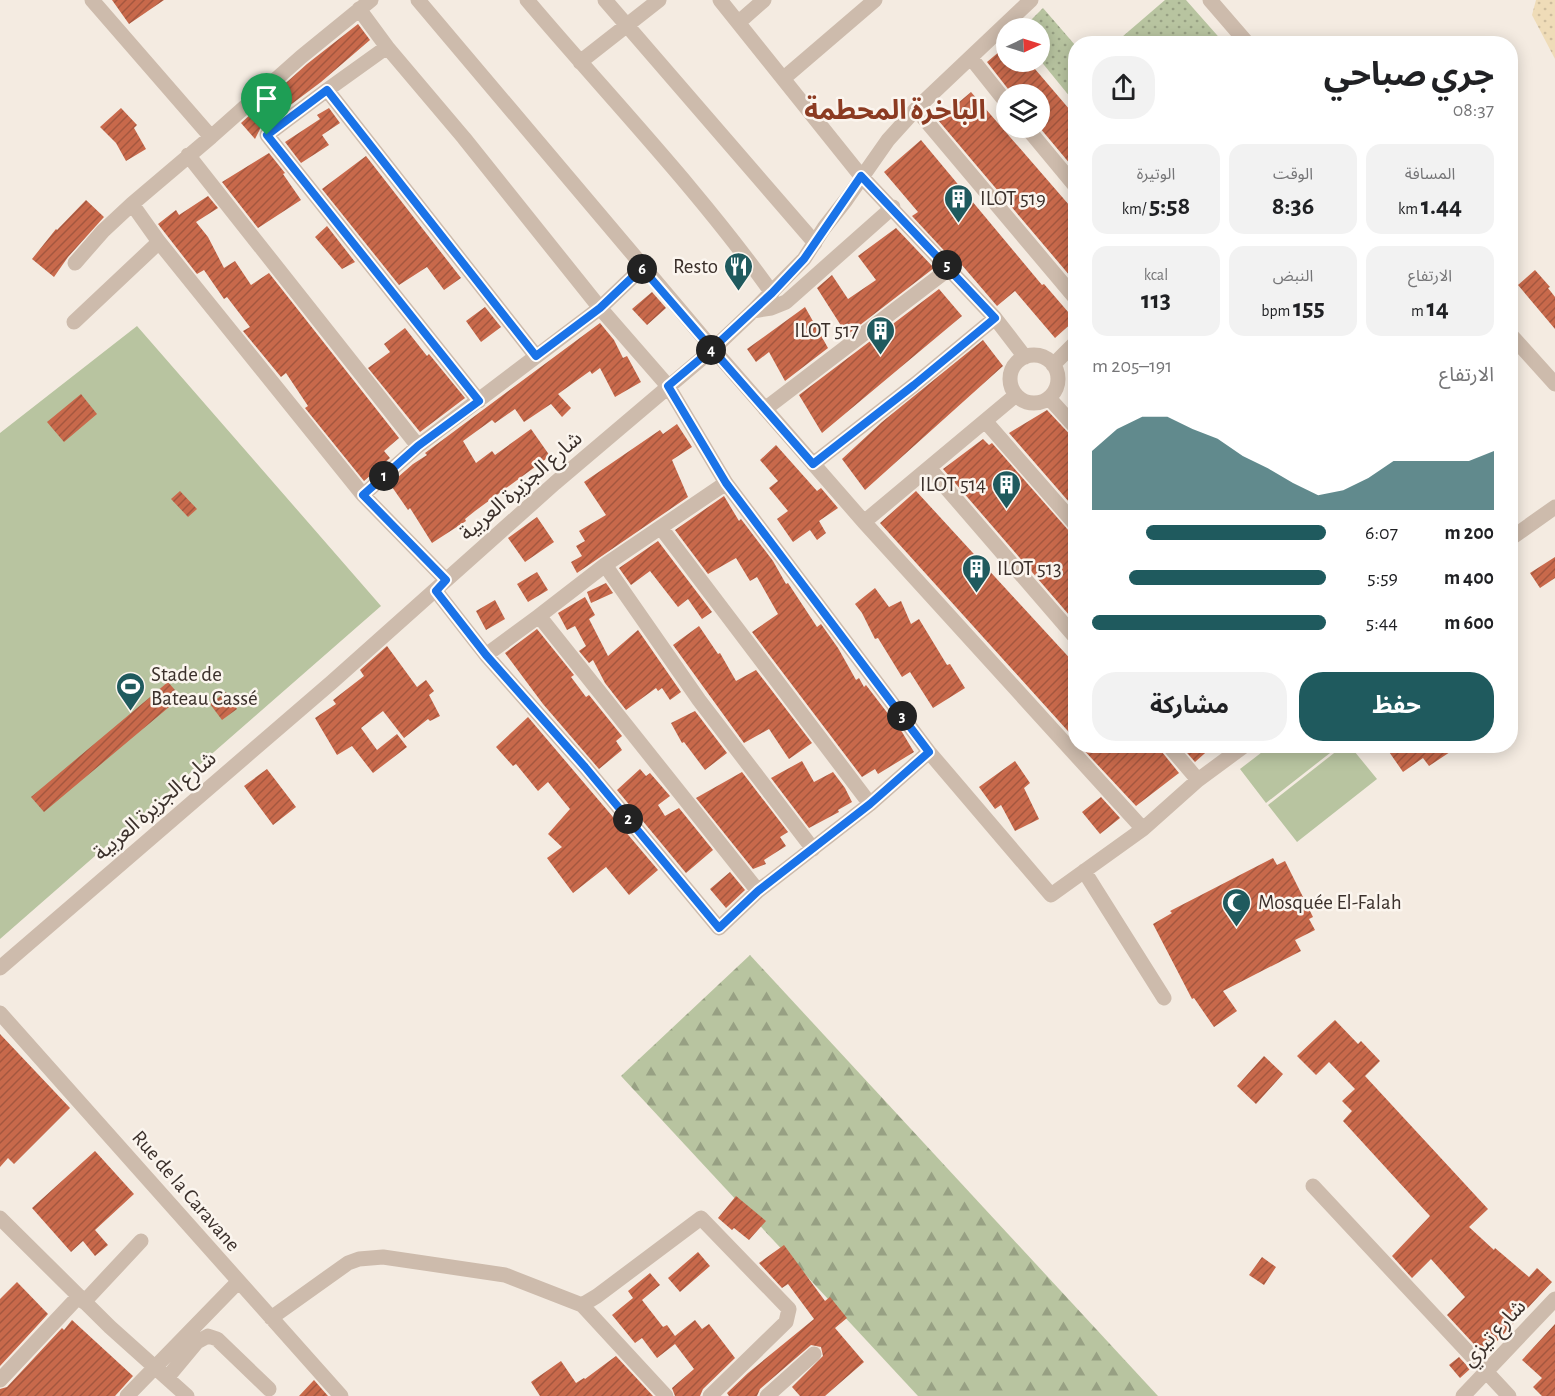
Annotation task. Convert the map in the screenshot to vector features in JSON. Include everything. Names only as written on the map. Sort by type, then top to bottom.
[{"type":"street","points":[[92,0],[211,137]]},
{"type":"street","points":[[418,0],[712,349],[864,522],[1068,746]]},
{"type":"street","points":[[527,0],[679,175],[772,293]]},
{"type":"street","points":[[605,0],[815,243]]},
{"type":"street","points":[[580,62],[659,0]]},
{"type":"street","points":[[720,0],[861,176],[950,268],[995,318],[1025,357]]},
{"type":"street","points":[[739,22],[764,0]]},
{"type":"street","points":[[784,78],[875,0]]},
{"type":"street","name":"شارع الجزيرة العربية","points":[[0,968],[753,311],[804,259],[888,140],[916,109],[1031,0]]},
{"type":"street","points":[[1210,0],[1241,36]]},
{"type":"street","points":[[75,263],[103,231],[132,204],[301,57],[365,5],[387,47],[464,138],[600,308],[668,386],[726,483],[929,752],[1051,895],[1143,829],[1198,780],[1235,753]]},
{"type":"street","points":[[387,47],[267,135],[479,401]]},
{"type":"street","points":[[971,58],[996,89]]},
{"type":"street","points":[[327,90],[536,356]]},
{"type":"street","points":[[916,109],[1068,290]]},
{"type":"street","points":[[1035,138],[1068,177]]},
{"type":"street","points":[[188,156],[418,446]]},
{"type":"street","points":[[132,204],[159,242],[363,495],[441,585],[486,655],[585,767],[719,928],[758,891],[870,804],[929,752]]},
{"type":"street","points":[[753,311],[771,308],[786,302],[893,207]]},
{"type":"street","points":[[74,322],[159,242]]},
{"type":"street","points":[[363,495],[418,446],[600,308],[642,268]]},
{"type":"street","points":[[765,409],[950,268]]},
{"type":"street","points":[[813,464],[995,318]]},
{"type":"street","points":[[1518,343],[1555,384]]},
{"type":"street","points":[[1053,365],[1068,350]]},
{"type":"street","points":[[1040,356],[1053,365],[1058,378],[1057,385],[1049,398],[1036,403],[1028,403],[1016,396],[1012,389],[1010,374],[1018,361],[1025,357],[1040,356]]},
{"type":"street","points":[[864,522],[1016,396]]},
{"type":"street","points":[[1049,398],[1068,419]]},
{"type":"street","points":[[986,422],[1068,516]]},
{"type":"street","points":[[929,468],[1068,629]]},
{"type":"street","points":[[486,655],[605,565],[726,483]]},
{"type":"street","points":[[1518,533],[1555,507]]},
{"type":"street","points":[[661,528],[870,804]]},
{"type":"street","points":[[605,565],[699,700],[813,849]]},
{"type":"street","points":[[538,616],[758,891]]},
{"type":"street","points":[[1074,753],[1143,829]]},
{"type":"street","points":[[1175,753],[1198,780]]},
{"type":"street","points":[[1084,871],[1164,998]]},
{"type":"street","name":"Rue de la Caravane","points":[[0,1013],[341,1396]]},
{"type":"street","points":[[1313,1186],[1509,1396]]},
{"type":"street","points":[[0,1218],[82,1299],[186,1396]]},
{"type":"street","points":[[582,1305],[701,1218],[789,1309],[786,1322],[710,1396]]},
{"type":"street","points":[[0,1380],[141,1241]]},
{"type":"street","points":[[271,1318],[348,1263],[359,1259],[383,1257],[505,1275],[582,1305],[666,1396]]},
{"type":"street","points":[[127,1396],[238,1282]]},
{"type":"street","name":"شارع تيزي","points":[[1463,1396],[1555,1299]]},
{"type":"street","points":[[167,1378],[197,1342],[208,1336],[217,1339],[269,1389]]},
{"type":"street","points":[[767,1396],[814,1354]]},
{"type":"green space","points":[[1165,0],[1186,0],[1218,36],[1123,36]]},
{"type":"green space","points":[[1043,8],[1068,37],[1068,94],[1050,72],[1050,18],[1033,18]]},
{"type":"green space","name":"Stade de Bateau Cassé","points":[[137,326],[381,606],[0,939],[0,433]]},
{"type":"green space","points":[[1261,753],[1330,753],[1266,803],[1240,769]]},
{"type":"green space","points":[[1334,753],[1356,753],[1377,779],[1297,842],[1268,805]]},
{"type":"green space","points":[[750,955],[1158,1396],[918,1396],[621,1076]]},
{"type":"sand","points":[[1536,0],[1555,0],[1555,59],[1532,15]]},
{"type":"building","points":[[112,0],[164,0],[129,24]]},
{"type":"building","points":[[358,24],[370,40],[321,82],[261,127],[255,139],[241,123],[307,64]]},
{"type":"building","points":[[996,54],[996,72],[1038,72],[1048,84],[1004,84],[987,62]]},
{"type":"building","points":[[1050,87],[1068,108],[1068,161],[1048,138]]},
{"type":"building","points":[[971,92],[996,121],[996,138],[1011,138],[1068,204],[1068,274],[938,120]]},
{"type":"building","points":[[121,108],[137,125],[134,128],[146,149],[126,161],[116,143],[100,127]]},
{"type":"building","points":[[329,108],[340,123],[322,135],[329,145],[301,163],[285,142],[320,119],[317,115]]},
{"type":"building","name":"ILOT 519","points":[[921,140],[1042,285],[1044,284],[1068,312],[1068,326],[1055,338],[1015,291],[997,306],[955,257],[952,259],[912,216],[918,212],[884,172]]},
{"type":"building","points":[[269,153],[285,173],[283,174],[301,200],[258,228],[222,182]]},
{"type":"building","points":[[366,156],[461,278],[444,290],[427,267],[399,285],[322,189]]},
{"type":"building","points":[[208,196],[218,208],[196,222],[208,237],[224,268],[235,261],[251,285],[269,273],[399,438],[384,451],[390,458],[364,481],[305,408],[308,406],[286,373],[281,377],[243,331],[250,327],[227,297],[224,299],[204,270],[197,274],[158,224],[176,210],[179,215]]},
{"type":"building","points":[[86,200],[104,217],[68,257],[54,277],[32,259],[56,229]]},
{"type":"building","points":[[327,226],[355,262],[342,269],[315,237]]},
{"type":"building","points":[[896,228],[934,268],[847,335],[817,288],[832,275],[848,299],[876,280],[858,256]]},
{"type":"building","points":[[1535,270],[1550,287],[1548,288],[1555,297],[1555,329],[1518,285]]},
{"type":"building","name":"ILOT 517","points":[[939,289],[962,316],[822,433],[799,395]]},
{"type":"building","points":[[652,292],[666,308],[647,325],[632,309]]},
{"type":"building","points":[[485,307],[501,327],[481,342],[466,321]]},
{"type":"building","points":[[805,307],[828,348],[785,381],[769,352],[756,362],[747,349]]},
{"type":"building","points":[[600,323],[614,340],[623,358],[627,356],[641,382],[615,397],[600,368],[592,374],[590,371],[558,394],[571,408],[562,417],[551,404],[524,422],[515,409],[495,423],[492,420],[463,441],[476,463],[492,451],[495,455],[531,429],[550,456],[475,511],[465,519],[466,521],[432,543],[410,508],[408,510],[390,484],[427,455],[425,453]]},
{"type":"building","points":[[405,328],[465,398],[420,432],[368,368],[390,352],[384,344]]},
{"type":"building","points":[[983,340],[1003,366],[865,490],[842,459],[882,422]]},
{"type":"building","points":[[81,394],[97,414],[64,442],[47,422]]},
{"type":"building","points":[[1047,410],[1068,432],[1068,501],[1009,433]]},
{"type":"building","points":[[677,424],[692,447],[672,460],[688,497],[577,573],[571,562],[582,556],[576,546],[585,541],[579,531],[606,515],[584,482],[660,430],[663,434]]},
{"type":"building","name":"ILOT 514","points":[[983,439],[989,445],[992,443],[1068,530],[1068,614],[943,469]]},
{"type":"building","points":[[776,445],[817,491],[821,488],[838,508],[819,521],[826,533],[817,540],[810,530],[793,542],[777,519],[788,511],[769,488],[778,481],[760,460]]},
{"type":"building","points":[[180,491],[197,509],[188,517],[171,499]]},
{"type":"building","name":"ILOT 513","points":[[916,491],[1068,656],[1068,731],[880,523]]},
{"type":"building","points":[[724,496],[739,521],[741,519],[773,561],[786,584],[788,583],[817,627],[821,624],[856,680],[859,678],[864,687],[866,685],[902,732],[914,752],[878,774],[875,769],[862,777],[752,632],[778,614],[757,577],[750,581],[736,558],[708,574],[675,530]]},
{"type":"building","points":[[537,517],[554,542],[525,562],[508,538]]},
{"type":"building","points":[[658,541],[712,612],[702,619],[688,599],[678,607],[650,571],[631,585],[619,568]]},
{"type":"building","points":[[1555,557],[1555,578],[1540,588],[1530,573]]},
{"type":"building","points":[[537,572],[548,590],[528,602],[517,584]]},
{"type":"building","points":[[606,583],[613,593],[591,603],[587,592]]},
{"type":"building","points":[[875,588],[889,607],[901,601],[911,624],[919,619],[947,665],[950,664],[965,688],[933,708],[910,672],[902,677],[878,638],[875,639],[855,604]]},
{"type":"building","points":[[585,597],[595,615],[589,619],[608,656],[638,630],[681,692],[670,700],[662,688],[658,691],[656,688],[626,710],[605,683],[593,660],[589,663],[579,651],[586,646],[575,626],[567,630],[558,613]]},
{"type":"building","points":[[495,600],[505,619],[486,630],[476,611]]},
{"type":"building","points":[[699,626],[718,654],[720,653],[736,681],[756,670],[812,743],[789,759],[769,729],[744,743],[673,645]]},
{"type":"building","points":[[537,629],[574,675],[571,677],[586,697],[589,695],[622,736],[616,741],[622,750],[599,769],[543,704],[505,653]]},
{"type":"building","points":[[387,646],[417,687],[426,680],[434,691],[429,695],[440,716],[430,721],[428,719],[404,738],[383,711],[361,728],[377,750],[397,734],[407,747],[373,773],[352,746],[337,755],[315,718],[336,704],[333,700],[364,676],[360,670]]},
{"type":"building","points":[[168,682],[181,697],[44,812],[31,797]]},
{"type":"building","points":[[226,692],[237,709],[222,720],[210,704]]},
{"type":"building","points":[[695,711],[727,753],[705,770],[684,742],[682,743],[671,723]]},
{"type":"building","points":[[528,717],[658,870],[629,895],[606,867],[573,893],[547,858],[562,847],[548,834],[570,809],[548,782],[538,791],[516,764],[513,766],[496,747]]},
{"type":"building","points":[[1087,753],[1163,753],[1179,773],[1136,806]]},
{"type":"building","points":[[1187,753],[1205,753],[1195,762]]},
{"type":"building","points":[[1390,753],[1448,753],[1429,766],[1423,758],[1403,772]]},
{"type":"building","points":[[802,761],[814,782],[833,772],[852,802],[838,810],[839,812],[809,828],[771,778]]},
{"type":"building","points":[[1015,761],[1030,783],[1024,788],[1039,819],[1015,831],[1001,805],[995,809],[979,787]]},
{"type":"building","points":[[267,769],[296,807],[273,825],[244,786]]},
{"type":"building","points":[[640,769],[646,776],[650,773],[670,796],[658,805],[665,816],[679,808],[713,850],[686,873],[617,790]]},
{"type":"building","points":[[742,772],[788,832],[780,837],[786,846],[764,860],[766,864],[753,869],[696,798]]},
{"type":"building","points":[[1101,797],[1120,818],[1100,834],[1082,812]]},
{"type":"building","points":[[1273,858],[1277,865],[1285,861],[1313,917],[1309,919],[1315,930],[1295,940],[1301,951],[1223,991],[1237,1011],[1214,1027],[1194,998],[1192,999],[1153,924],[1172,913],[1170,911]]},
{"type":"building","points":[[730,872],[745,890],[726,908],[710,889]]},
{"type":"building","points":[[1335,1020],[1358,1044],[1361,1041],[1380,1061],[1365,1076],[1488,1209],[1469,1227],[1529,1277],[1537,1268],[1552,1282],[1484,1355],[1447,1315],[1465,1297],[1431,1259],[1412,1278],[1392,1256],[1430,1216],[1343,1121],[1352,1111],[1342,1101],[1355,1089],[1329,1062],[1316,1075],[1297,1056]]},
{"type":"building","points":[[0,1034],[70,1108],[14,1164],[8,1158],[0,1167]]},
{"type":"building","points":[[1264,1056],[1283,1074],[1256,1104],[1237,1086]]},
{"type":"building","points":[[95,1151],[134,1194],[95,1230],[108,1245],[95,1256],[83,1241],[71,1252],[32,1208]]},
{"type":"building","points":[[736,1196],[766,1221],[749,1240],[718,1218]]},
{"type":"building","points":[[784,1245],[825,1301],[830,1297],[847,1318],[835,1328],[864,1362],[825,1396],[800,1396],[792,1387],[823,1356],[821,1347],[811,1345],[760,1389],[757,1396],[729,1396],[727,1393],[748,1373],[814,1319],[788,1284],[782,1288],[759,1263]]},
{"type":"building","points":[[698,1252],[710,1266],[680,1292],[668,1278]]},
{"type":"building","points":[[1262,1257],[1276,1267],[1264,1285],[1249,1275]]},
{"type":"building","points":[[650,1273],[660,1285],[642,1300],[663,1327],[667,1325],[675,1336],[695,1320],[702,1329],[709,1324],[735,1358],[703,1389],[700,1396],[675,1396],[672,1388],[694,1369],[675,1344],[657,1358],[642,1338],[635,1343],[612,1315],[633,1298],[628,1291]]},
{"type":"building","points":[[17,1282],[48,1314],[0,1366],[0,1299]]},
{"type":"building","points":[[72,1320],[133,1376],[115,1396],[0,1396],[0,1389],[7,1387]]},
{"type":"building","points":[[1555,1324],[1555,1396],[1542,1396],[1533,1387],[1542,1378],[1522,1360]]},
{"type":"building","points":[[616,1356],[653,1396],[540,1396],[531,1382],[561,1361],[576,1383]]},
{"type":"building","points":[[1459,1357],[1470,1369],[1460,1378],[1449,1365]]},
{"type":"building","points":[[314,1380],[328,1396],[299,1396]]},
{"type":"place","name":"ILOT 519","points":[[959,224]]},
{"type":"place","name":"Resto","points":[[739,292]]},
{"type":"place","name":"ILOT 517","points":[[880,356]]},
{"type":"place","name":"ILOT 514","points":[[1007,510]]},
{"type":"place","name":"ILOT 513","points":[[976,594]]},
{"type":"place","name":"Stade de Bateau Cassé","points":[[130,712]]},
{"type":"place","name":"Mosquée El-Falah","points":[[1237,928]]},
{"type":"district","name":"الباخرة المحطمة","points":[[895,110]]},
{"type":"route","points":[[267,135],[327,90],[536,356],[600,308],[642,268],[712,349],[772,293],[804,259],[861,176],[893,207],[995,318],[813,464],[712,349],[668,386],[726,483],[929,752],[870,804],[758,891],[719,928],[585,767],[486,655],[436,591],[446,580],[363,495],[418,446],[479,401],[267,135]]}]
